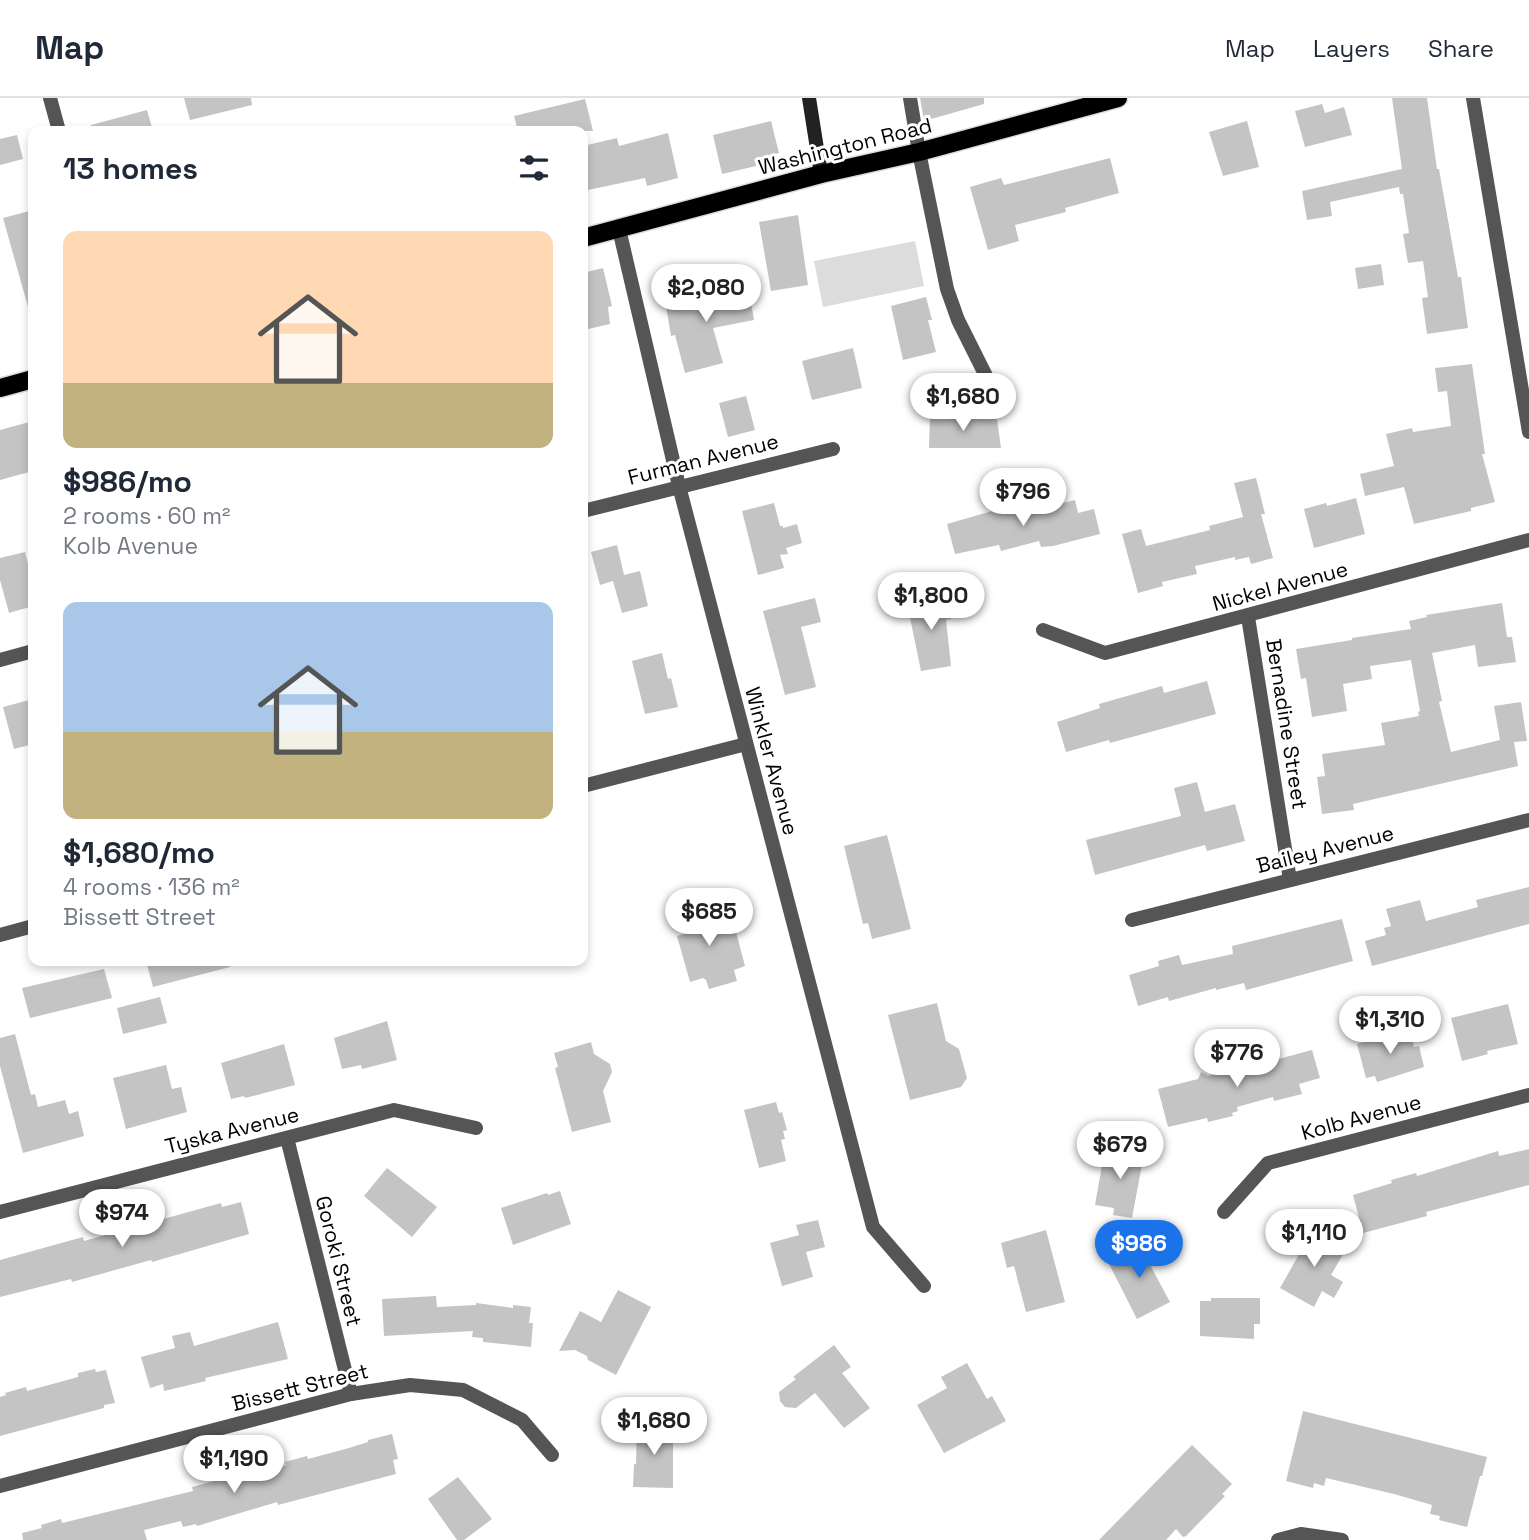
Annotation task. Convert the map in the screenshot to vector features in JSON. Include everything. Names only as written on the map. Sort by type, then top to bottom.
[{"type":"main road","points":[[809,98],[821,174]]},
{"type":"main road","name":"Washington Road","points":[[588,237],[1118,98]]},
{"type":"main road","points":[[0,388],[28,380]]},
{"type":"street","points":[[50,98],[58,126]]},
{"type":"street","points":[[910,98],[947,289],[958,320],[987,378]]},
{"type":"street","points":[[1473,98],[1529,432]]},
{"type":"street","name":"Winkler Avenue","points":[[619,229],[679,486],[873,1227],[923,1286]]},
{"type":"street","name":"Furman Avenue","points":[[588,510],[833,449]]},
{"type":"street","name":"Nickel Avenue","points":[[1043,630],[1105,653],[1529,540]]},
{"type":"street","name":"Bernadine Street","points":[[1248,617],[1290,880]]},
{"type":"street","points":[[0,660],[28,652]]},
{"type":"street","points":[[588,785],[746,744]]},
{"type":"street","name":"Bailey Avenue","points":[[1132,920],[1529,820]]},
{"type":"street","points":[[0,935],[28,927]]},
{"type":"street","name":"Kolb Avenue","points":[[1224,1212],[1268,1163],[1529,1095]]},
{"type":"street","name":"Tyska Avenue","points":[[0,1212],[394,1110],[476,1128]]},
{"type":"street","name":"Goroki Street","points":[[287,1138],[351,1394]]},
{"type":"street","name":"Bissett Street","points":[[0,1486],[351,1394],[411,1385],[463,1390],[522,1420],[552,1455]]},
{"type":"street","points":[[1278,1540],[1301,1534],[1342,1540]]},
{"type":"shaded area","points":[[915,241],[924,286],[823,307],[814,261]]},
{"type":"building","points":[[184,98],[251,98],[252,105],[190,120]]},
{"type":"building","points":[[920,98],[984,98],[984,104],[924,121]]},
{"type":"building","points":[[1392,98],[1427,98],[1437,169],[1458,277],[1461,277],[1468,328],[1427,334],[1422,298],[1428,297],[1423,261],[1408,263],[1403,234],[1409,233],[1403,194],[1400,194],[1399,187],[1330,202],[1332,216],[1307,220],[1302,191],[1402,169]]},
{"type":"building","points":[[585,99],[593,131],[588,131],[588,126],[517,126],[514,116]]},
{"type":"building","points":[[1322,104],[1325,113],[1344,107],[1352,135],[1305,147],[1295,111]]},
{"type":"building","points":[[147,110],[152,126],[91,126]]},
{"type":"building","points":[[771,121],[779,153],[755,159],[756,166],[722,174],[713,135]]},
{"type":"building","points":[[1247,121],[1259,167],[1223,176],[1209,132]]},
{"type":"building","points":[[668,133],[678,178],[647,186],[645,178],[588,190],[588,145],[617,138],[619,146]]},
{"type":"building","points":[[17,135],[23,159],[0,165],[0,139]]},
{"type":"building","points":[[1110,158],[1119,193],[1065,208],[1066,212],[1015,225],[1019,241],[988,250],[970,187],[1001,178],[1004,185]]},
{"type":"building","points":[[28,211],[28,307],[3,218]]},
{"type":"building","points":[[798,215],[808,285],[771,291],[759,222]]},
{"type":"building","points":[[1381,264],[1384,285],[1358,289],[1355,268]]},
{"type":"building","points":[[603,268],[612,306],[608,307],[610,324],[588,329],[588,272]]},
{"type":"building","points":[[748,286],[754,320],[713,328],[723,363],[685,373],[675,335],[671,336],[665,300]]},
{"type":"building","points":[[926,297],[932,320],[928,320],[936,352],[903,360],[891,306]]},
{"type":"building","points":[[853,348],[862,388],[812,400],[802,361]]},
{"type":"building","points":[[1472,364],[1485,454],[1482,454],[1495,502],[1471,508],[1471,511],[1414,524],[1404,487],[1365,496],[1360,474],[1394,466],[1386,434],[1412,428],[1413,432],[1451,426],[1447,391],[1438,392],[1435,368]]},
{"type":"building","points":[[746,396],[755,430],[728,437],[719,403]]},
{"type":"building","points":[[930,415],[997,419],[1001,448],[929,448]]},
{"type":"building","points":[[28,422],[28,472],[0,480],[0,430]]},
{"type":"building","points":[[1256,478],[1265,514],[1261,514],[1273,558],[1251,564],[1249,557],[1235,560],[1235,557],[1195,566],[1197,574],[1162,582],[1163,586],[1138,593],[1122,534],[1141,529],[1146,546],[1210,530],[1209,526],[1243,517],[1234,483]]},
{"type":"building","points":[[1356,498],[1365,534],[1314,548],[1304,509]]},
{"type":"building","points":[[1075,500],[1078,513],[1094,509],[1100,534],[1053,546],[1041,547],[1039,541],[1001,551],[999,545],[955,554],[947,524],[1013,505],[1016,515]]},
{"type":"building","points":[[774,503],[780,526],[783,528],[797,524],[802,543],[786,548],[788,554],[780,555],[784,568],[758,575],[742,511]]},
{"type":"building","points":[[617,545],[624,575],[640,571],[648,606],[622,613],[613,581],[600,585],[591,552]]},
{"type":"building","points":[[25,552],[28,564],[28,607],[9,613],[0,580],[0,558]]},
{"type":"building","points":[[947,596],[951,619],[946,620],[951,666],[921,671],[907,603]]},
{"type":"building","points":[[815,598],[821,622],[801,627],[816,687],[785,695],[763,611]]},
{"type":"building","points":[[1502,603],[1507,637],[1512,637],[1516,662],[1478,667],[1475,645],[1432,653],[1442,701],[1439,702],[1451,752],[1500,740],[1494,706],[1521,702],[1527,741],[1514,742],[1518,766],[1353,804],[1354,810],[1322,814],[1317,777],[1325,776],[1322,754],[1385,745],[1381,723],[1419,716],[1420,711],[1411,660],[1370,666],[1372,679],[1343,684],[1347,711],[1312,717],[1306,678],[1301,679],[1296,649],[1411,629],[1409,621],[1427,617],[1426,615]]},
{"type":"building","points":[[662,653],[678,707],[645,714],[632,661]]},
{"type":"building","points":[[1207,681],[1216,714],[1066,752],[1057,722],[1100,708],[1099,704],[1162,686],[1164,693]]},
{"type":"building","points":[[28,700],[28,745],[14,749],[3,707]]},
{"type":"building","points":[[1197,782],[1205,812],[1235,804],[1245,841],[1207,851],[1205,845],[1095,875],[1086,840],[1181,816],[1174,788]]},
{"type":"building","points":[[887,835],[911,929],[872,939],[868,923],[863,924],[844,846]]},
{"type":"building","points":[[1529,887],[1529,924],[1372,966],[1365,941],[1386,935],[1384,928],[1391,926],[1386,909],[1420,900],[1426,921],[1478,907],[1476,900]]},
{"type":"building","points":[[706,900],[717,932],[735,928],[745,966],[734,970],[737,981],[709,989],[703,978],[690,982],[677,936],[688,933],[681,907]]},
{"type":"building","points":[[1342,919],[1353,961],[1246,990],[1244,983],[1169,1001],[1168,997],[1138,1006],[1129,975],[1159,966],[1158,961],[1179,955],[1182,965],[1233,954],[1232,946]]},
{"type":"building","points":[[147,966],[230,966],[230,967],[153,987]]},
{"type":"building","points":[[104,969],[112,998],[30,1018],[22,988]]},
{"type":"building","points":[[160,997],[167,1023],[123,1034],[117,1008]]},
{"type":"building","points":[[937,1003],[946,1041],[959,1049],[967,1078],[961,1087],[910,1100],[888,1015]]},
{"type":"building","points":[[1508,1004],[1518,1044],[1487,1051],[1488,1054],[1462,1061],[1451,1018]]},
{"type":"building","points":[[387,1021],[397,1060],[362,1069],[361,1065],[342,1069],[334,1038]]},
{"type":"building","points":[[1409,1029],[1414,1047],[1419,1046],[1424,1067],[1377,1082],[1375,1076],[1366,1078],[1357,1044]]},
{"type":"building","points":[[15,1034],[31,1095],[35,1094],[38,1107],[65,1100],[69,1114],[78,1111],[84,1136],[23,1153],[0,1066],[0,1038]]},
{"type":"building","points":[[591,1042],[594,1054],[610,1064],[612,1072],[603,1091],[611,1122],[572,1132],[555,1068],[558,1067],[554,1053]]},
{"type":"building","points":[[284,1044],[295,1085],[231,1099],[221,1063]]},
{"type":"building","points":[[1312,1050],[1320,1078],[1299,1084],[1302,1094],[1274,1101],[1273,1097],[1237,1107],[1238,1111],[1232,1113],[1233,1116],[1208,1122],[1207,1118],[1168,1127],[1158,1089],[1198,1079],[1201,1072],[1208,1076],[1222,1072],[1223,1074]]},
{"type":"building","points":[[166,1065],[172,1089],[181,1087],[187,1112],[126,1129],[113,1078]]},
{"type":"building","points":[[776,1102],[787,1130],[783,1131],[785,1139],[781,1140],[786,1161],[759,1168],[744,1110]]},
{"type":"building","points":[[1105,1148],[1144,1154],[1132,1218],[1113,1215],[1114,1208],[1095,1205]]},
{"type":"building","points":[[1529,1149],[1529,1185],[1426,1212],[1427,1216],[1363,1233],[1353,1195],[1392,1183],[1391,1180],[1416,1173],[1417,1176],[1498,1151],[1499,1156]]},
{"type":"building","points":[[387,1168],[437,1207],[412,1237],[364,1196]]},
{"type":"building","points":[[560,1191],[571,1224],[513,1245],[501,1208]]},
{"type":"building","points":[[241,1202],[249,1234],[152,1262],[151,1260],[72,1282],[71,1279],[0,1297],[0,1260],[83,1237],[84,1241],[221,1203],[222,1207]]},
{"type":"building","points":[[818,1220],[825,1247],[806,1252],[813,1277],[782,1286],[770,1243],[799,1235],[796,1225]]},
{"type":"building","points":[[1309,1229],[1346,1249],[1331,1275],[1343,1282],[1334,1298],[1322,1291],[1314,1307],[1280,1288],[1301,1251],[1298,1249]]},
{"type":"building","points":[[1046,1230],[1065,1302],[1026,1312],[1014,1266],[1007,1268],[1001,1243]]},
{"type":"building","points":[[1144,1241],[1155,1262],[1150,1265],[1170,1302],[1137,1319],[1107,1260]]},
{"type":"building","points":[[618,1290],[651,1307],[616,1375],[575,1350],[559,1351],[580,1311],[601,1322]]},
{"type":"building","points":[[436,1296],[437,1307],[476,1303],[513,1308],[513,1305],[531,1307],[531,1347],[483,1342],[483,1338],[472,1337],[473,1331],[384,1336],[382,1299]]},
{"type":"building","points":[[1211,1298],[1260,1298],[1260,1324],[1254,1324],[1254,1339],[1200,1336],[1200,1301],[1211,1301]]},
{"type":"building","points":[[278,1322],[288,1359],[205,1378],[206,1381],[164,1391],[163,1384],[150,1388],[141,1357],[175,1348],[172,1336],[190,1332],[194,1346]]},
{"type":"building","points":[[834,1345],[851,1367],[842,1373],[870,1408],[844,1428],[815,1393],[796,1408],[785,1407],[780,1401],[779,1392],[796,1379],[793,1377]]},
{"type":"building","points":[[967,1363],[987,1399],[992,1396],[1006,1421],[944,1453],[917,1405],[947,1388],[941,1377]]},
{"type":"building","points":[[95,1369],[96,1372],[106,1370],[115,1403],[0,1436],[0,1397],[6,1395],[5,1393],[26,1387],[27,1391],[78,1377],[78,1373]]},
{"type":"building","points":[[1303,1411],[1487,1457],[1467,1527],[1439,1520],[1440,1516],[1430,1514],[1432,1505],[1394,1494],[1326,1478],[1324,1486],[1314,1483],[1313,1488],[1286,1481]]},
{"type":"building","points":[[637,1424],[673,1425],[673,1488],[633,1487]]},
{"type":"building","points":[[392,1434],[398,1459],[393,1460],[396,1474],[278,1505],[277,1502],[197,1526],[183,1527],[181,1521],[144,1530],[147,1540],[23,1540],[22,1533],[61,1519],[62,1523],[193,1491],[192,1487],[226,1478],[227,1481],[286,1465],[285,1462],[307,1456],[308,1459]]},
{"type":"building","points":[[1192,1445],[1232,1484],[1222,1494],[1225,1496],[1186,1536],[1183,1537],[1176,1529],[1166,1540],[1099,1540]]},
{"type":"building","points":[[458,1477],[492,1519],[464,1540],[457,1540],[428,1499]]}]
